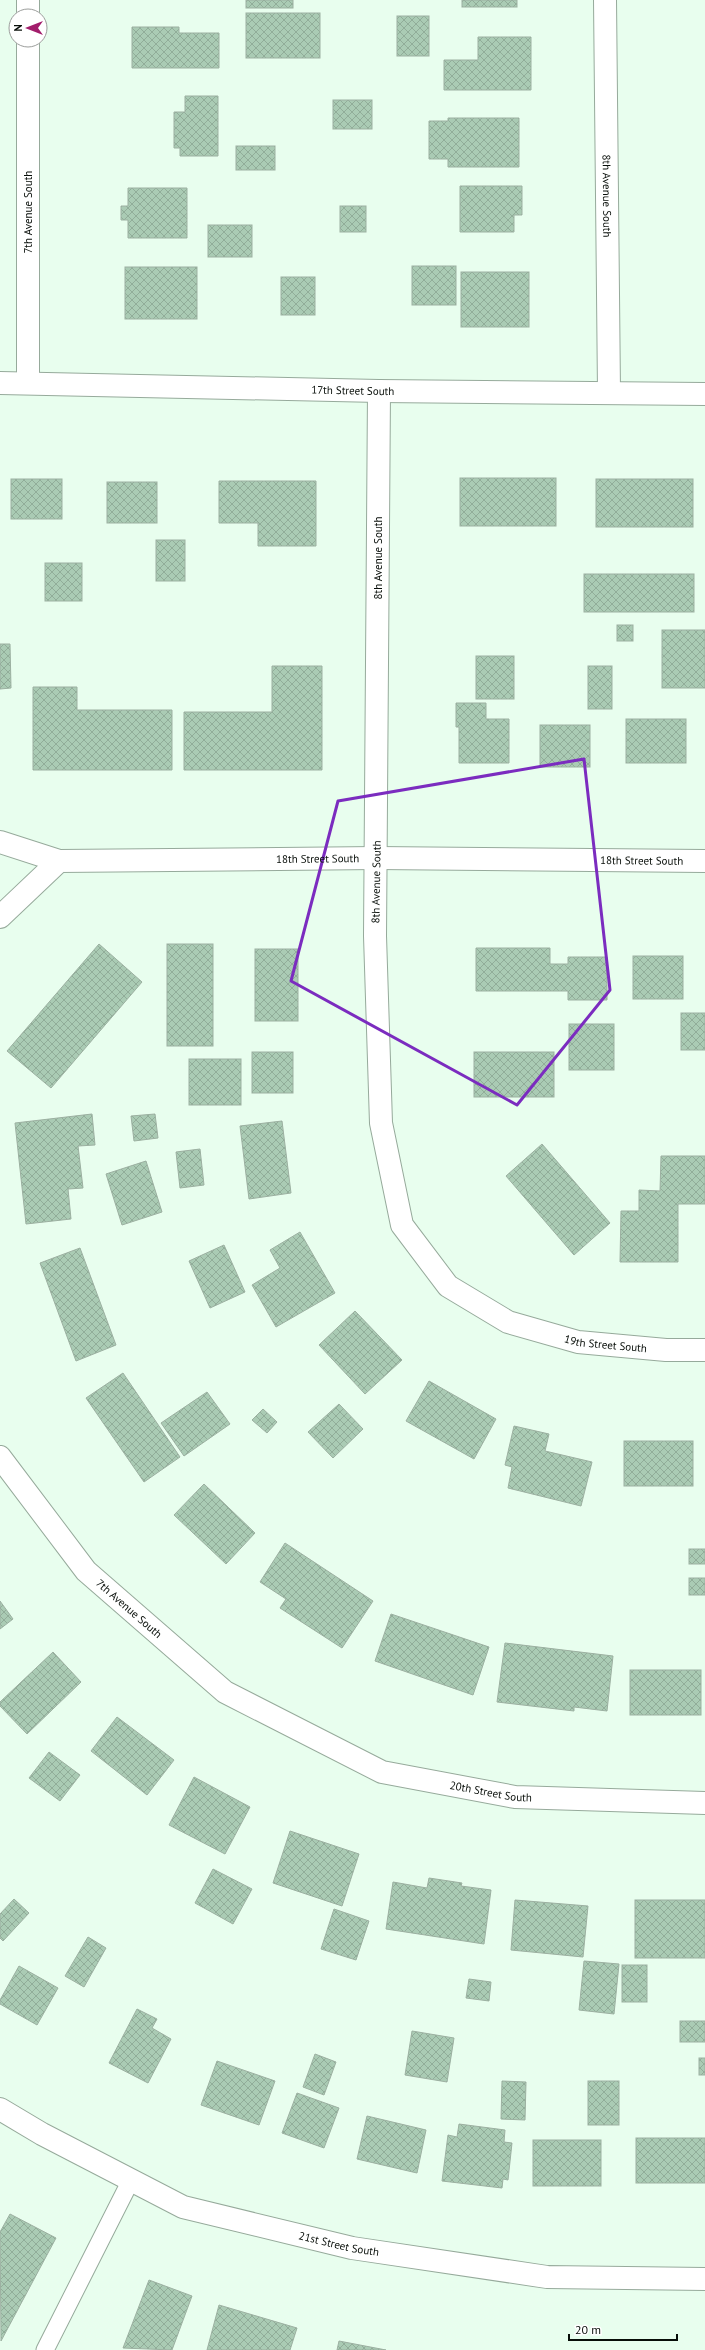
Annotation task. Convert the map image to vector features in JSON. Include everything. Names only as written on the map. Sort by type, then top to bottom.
[{"type":"street","name":"8th Avenue South","points":[[605,0],[609,392]]},
{"type":"street","name":"7th Avenue South","points":[[28,48],[28,383]]},
{"type":"street","name":"17th Street South","points":[[0,383],[379,391],[705,394]]},
{"type":"street","name":"8th Avenue South","points":[[379,391],[377,858],[375,936],[381,1123],[402,1225],[448,1286],[508,1322]]},
{"type":"street","name":"18th Street South","points":[[0,842],[59,861],[377,858],[705,861]]},
{"type":"street","points":[[0,917],[59,861]]},
{"type":"street","name":"19th Street South","points":[[508,1322],[578,1342],[666,1350],[705,1350]]},
{"type":"street","name":"7th Avenue South","points":[[0,1457],[86,1571],[225,1692],[290,1725]]},
{"type":"street","name":"20th Street South","points":[[290,1725],[382,1772],[390,1774],[515,1797],[705,1803]]},
{"type":"street","name":"21st Street South","points":[[0,2109],[42,2134],[183,2207],[352,2248],[547,2277],[705,2279]]},
{"type":"lane","points":[[44,2350],[131,2180]]},
{"type":"highlighted area","points":[[584,759],[610,990],[517,1105],[291,981],[338,801]]},
{"type":"building","points":[[246,0],[293,0],[293,8],[246,8]]},
{"type":"building","points":[[462,0],[517,0],[517,7],[462,7]]},
{"type":"building","points":[[246,13],[320,13],[320,58],[246,58]]},
{"type":"building","points":[[397,16],[429,16],[429,56],[397,56]]},
{"type":"building","points":[[132,27],[179,27],[179,33],[219,33],[219,68],[132,68]]},
{"type":"building","points":[[478,37],[531,37],[531,90],[444,90],[444,60],[478,60]]},
{"type":"building","points":[[185,96],[218,96],[218,156],[180,156],[180,148],[174,148],[174,112],[185,112]]},
{"type":"building","points":[[333,100],[372,100],[372,129],[333,129]]},
{"type":"building","points":[[448,118],[519,118],[519,167],[448,167],[448,159],[429,159],[429,121],[448,121]]},
{"type":"building","points":[[236,146],[275,146],[275,170],[236,170]]},
{"type":"building","points":[[460,186],[522,186],[522,215],[514,215],[514,232],[460,232]]},
{"type":"building","points":[[128,188],[187,188],[187,238],[128,238],[128,220],[121,220],[121,206],[128,206]]},
{"type":"building","points":[[340,206],[366,206],[366,232],[340,232]]},
{"type":"building","points":[[208,225],[252,225],[252,257],[208,257]]},
{"type":"building","points":[[412,266],[456,266],[456,305],[412,305]]},
{"type":"building","points":[[125,267],[197,267],[197,319],[125,319]]},
{"type":"building","points":[[461,272],[529,272],[529,327],[461,327]]},
{"type":"building","points":[[281,277],[315,277],[315,315],[281,315]]},
{"type":"building","points":[[460,478],[556,478],[556,526],[460,526]]},
{"type":"building","points":[[11,479],[62,479],[62,519],[11,519]]},
{"type":"building","points":[[596,479],[693,479],[693,527],[596,527]]},
{"type":"building","points":[[219,481],[316,481],[316,546],[258,546],[258,523],[219,523]]},
{"type":"building","points":[[107,482],[157,482],[157,523],[107,523]]},
{"type":"building","points":[[156,540],[185,540],[185,581],[156,581]]},
{"type":"building","points":[[45,563],[82,563],[82,601],[45,601]]},
{"type":"building","points":[[584,574],[694,574],[694,612],[584,612]]},
{"type":"building","points":[[617,625],[633,625],[633,641],[617,641]]},
{"type":"building","points":[[662,630],[705,630],[705,688],[662,688]]},
{"type":"building","points":[[0,644],[10,644],[11,688],[0,689]]},
{"type":"building","points":[[476,656],[514,656],[514,699],[476,699]]},
{"type":"building","points":[[272,666],[322,666],[322,770],[184,770],[184,712],[272,712]]},
{"type":"building","points":[[588,666],[612,666],[612,709],[588,709]]},
{"type":"building","points":[[33,687],[77,687],[77,710],[172,710],[172,770],[33,770]]},
{"type":"building","points":[[456,703],[486,703],[486,719],[509,719],[509,763],[459,763],[459,727],[456,727]]},
{"type":"building","points":[[626,719],[686,719],[686,763],[626,763]]},
{"type":"building","points":[[540,725],[590,725],[590,767],[540,767]]},
{"type":"building","points":[[99,944],[142,982],[51,1088],[7,1051]]},
{"type":"building","points":[[167,944],[213,944],[213,1046],[167,1046]]},
{"type":"building","points":[[476,948],[550,948],[550,964],[568,964],[568,957],[607,957],[607,1000],[568,1000],[568,991],[476,991]]},
{"type":"building","points":[[255,949],[298,949],[298,1021],[255,1021]]},
{"type":"building","points":[[633,956],[683,956],[683,999],[633,999]]},
{"type":"building","points":[[681,1013],[705,1013],[705,1050],[681,1050]]},
{"type":"building","points":[[569,1024],[614,1024],[614,1070],[569,1070]]},
{"type":"building","points":[[252,1052],[293,1052],[293,1093],[252,1093]]},
{"type":"building","points":[[474,1052],[554,1052],[554,1097],[474,1097]]},
{"type":"building","points":[[189,1059],[241,1059],[241,1105],[189,1105]]},
{"type":"building","points":[[92,1114],[95,1145],[78,1146],[83,1188],[68,1189],[71,1219],[26,1224],[15,1123]]},
{"type":"building","points":[[155,1114],[158,1138],[134,1141],[131,1116]]},
{"type":"building","points":[[282,1121],[291,1193],[249,1199],[240,1126]]},
{"type":"building","points":[[542,1144],[610,1223],[574,1255],[506,1176]]},
{"type":"building","points":[[200,1149],[204,1185],[180,1188],[176,1152]]},
{"type":"building","points":[[661,1156],[705,1156],[705,1204],[678,1204],[678,1262],[620,1262],[621,1211],[639,1211],[639,1190],[660,1191]]},
{"type":"building","points":[[146,1161],[162,1212],[122,1225],[106,1174]]},
{"type":"building","points":[[300,1232],[335,1293],[276,1327],[252,1285],[280,1268],[270,1250]]},
{"type":"building","points":[[224,1245],[245,1292],[210,1308],[189,1261]]},
{"type":"building","points":[[80,1248],[116,1345],[76,1361],[40,1263]]},
{"type":"building","points":[[355,1311],[402,1360],[365,1394],[319,1345]]},
{"type":"building","points":[[123,1373],[180,1457],[144,1482],[86,1398]]},
{"type":"building","points":[[429,1381],[496,1419],[474,1459],[406,1421]]},
{"type":"building","points":[[207,1392],[230,1424],[184,1456],[161,1423]]},
{"type":"building","points":[[339,1404],[363,1429],[333,1458],[308,1432]]},
{"type":"building","points":[[263,1409],[277,1422],[267,1433],[252,1420]]},
{"type":"building","points":[[514,1426],[549,1434],[545,1451],[592,1462],[581,1506],[508,1488],[512,1467],[505,1465]]},
{"type":"building","points":[[624,1441],[693,1441],[693,1486],[624,1486]]},
{"type":"building","points":[[204,1484],[255,1533],[226,1564],[174,1515]]},
{"type":"building","points":[[285,1543],[373,1601],[342,1648],[280,1608],[286,1599],[260,1582]]},
{"type":"building","points":[[689,1549],[705,1549],[705,1564],[689,1564]]},
{"type":"building","points":[[689,1578],[705,1578],[705,1595],[689,1595]]},
{"type":"building","points":[[0,1601],[13,1619],[0,1629]]},
{"type":"building","points":[[391,1614],[489,1647],[473,1695],[375,1661]]},
{"type":"building","points":[[505,1643],[613,1656],[607,1711],[574,1707],[574,1711],[497,1702]]},
{"type":"building","points":[[53,1652],[81,1682],[27,1734],[0,1706],[0,1702]]},
{"type":"building","points":[[630,1670],[701,1670],[701,1715],[630,1715]]},
{"type":"building","points":[[117,1717],[174,1760],[147,1795],[91,1751]]},
{"type":"building","points":[[49,1752],[80,1775],[60,1801],[29,1778]]},
{"type":"building","points":[[194,1777],[250,1807],[225,1854],[169,1825]]},
{"type":"building","points":[[290,1831],[359,1854],[342,1906],[273,1883]]},
{"type":"building","points":[[213,1869],[252,1889],[233,1924],[195,1903]]},
{"type":"building","points":[[429,1878],[462,1883],[461,1886],[491,1890],[484,1944],[386,1929],[393,1882],[427,1888]]},
{"type":"building","points":[[14,1899],[29,1913],[3,1941],[0,1938],[0,1914]]},
{"type":"building","points":[[515,1900],[588,1906],[583,1957],[511,1950]]},
{"type":"building","points":[[635,1900],[705,1900],[705,1958],[635,1958]]},
{"type":"building","points":[[334,1909],[369,1921],[356,1960],[321,1949]]},
{"type":"building","points":[[88,1937],[106,1948],[84,1987],[65,1976]]},
{"type":"building","points":[[584,1961],[619,1964],[614,2014],[579,2010]]},
{"type":"building","points":[[622,1965],[647,1965],[647,2002],[622,2002]]},
{"type":"building","points":[[19,1966],[58,1988],[37,2025],[0,2004],[0,2000]]},
{"type":"building","points":[[469,1979],[491,1982],[489,2001],[466,1998]]},
{"type":"building","points":[[137,2009],[157,2019],[152,2028],[171,2039],[148,2083],[109,2063]]},
{"type":"building","points":[[680,2021],[705,2021],[705,2042],[680,2042]]},
{"type":"building","points":[[412,2031],[454,2038],[447,2082],[405,2075]]},
{"type":"building","points":[[315,2054],[336,2062],[324,2095],[303,2087]]},
{"type":"building","points":[[699,2058],[705,2058],[705,2075],[699,2075]]},
{"type":"building","points":[[217,2061],[275,2081],[259,2125],[201,2105]]},
{"type":"building","points":[[502,2081],[526,2082],[525,2120],[501,2119]]},
{"type":"building","points":[[588,2081],[619,2081],[619,2125],[588,2125]]},
{"type":"building","points":[[297,2093],[339,2108],[324,2148],[282,2133]]},
{"type":"building","points":[[367,2116],[426,2130],[417,2173],[357,2159]]},
{"type":"building","points":[[459,2124],[505,2130],[504,2142],[512,2143],[508,2180],[503,2179],[502,2188],[442,2181],[448,2135],[457,2137]]},
{"type":"building","points":[[636,2138],[705,2138],[705,2183],[636,2183]]},
{"type":"building","points":[[533,2140],[601,2140],[601,2186],[533,2186]]},
{"type":"building","points":[[10,2214],[56,2238],[1,2341],[0,2232]]},
{"type":"building","points":[[149,2280],[192,2296],[172,2350],[123,2348]]},
{"type":"building","points":[[219,2305],[297,2328],[290,2350],[207,2350]]},
{"type":"building","points":[[339,2341],[386,2350],[337,2350]]}]
